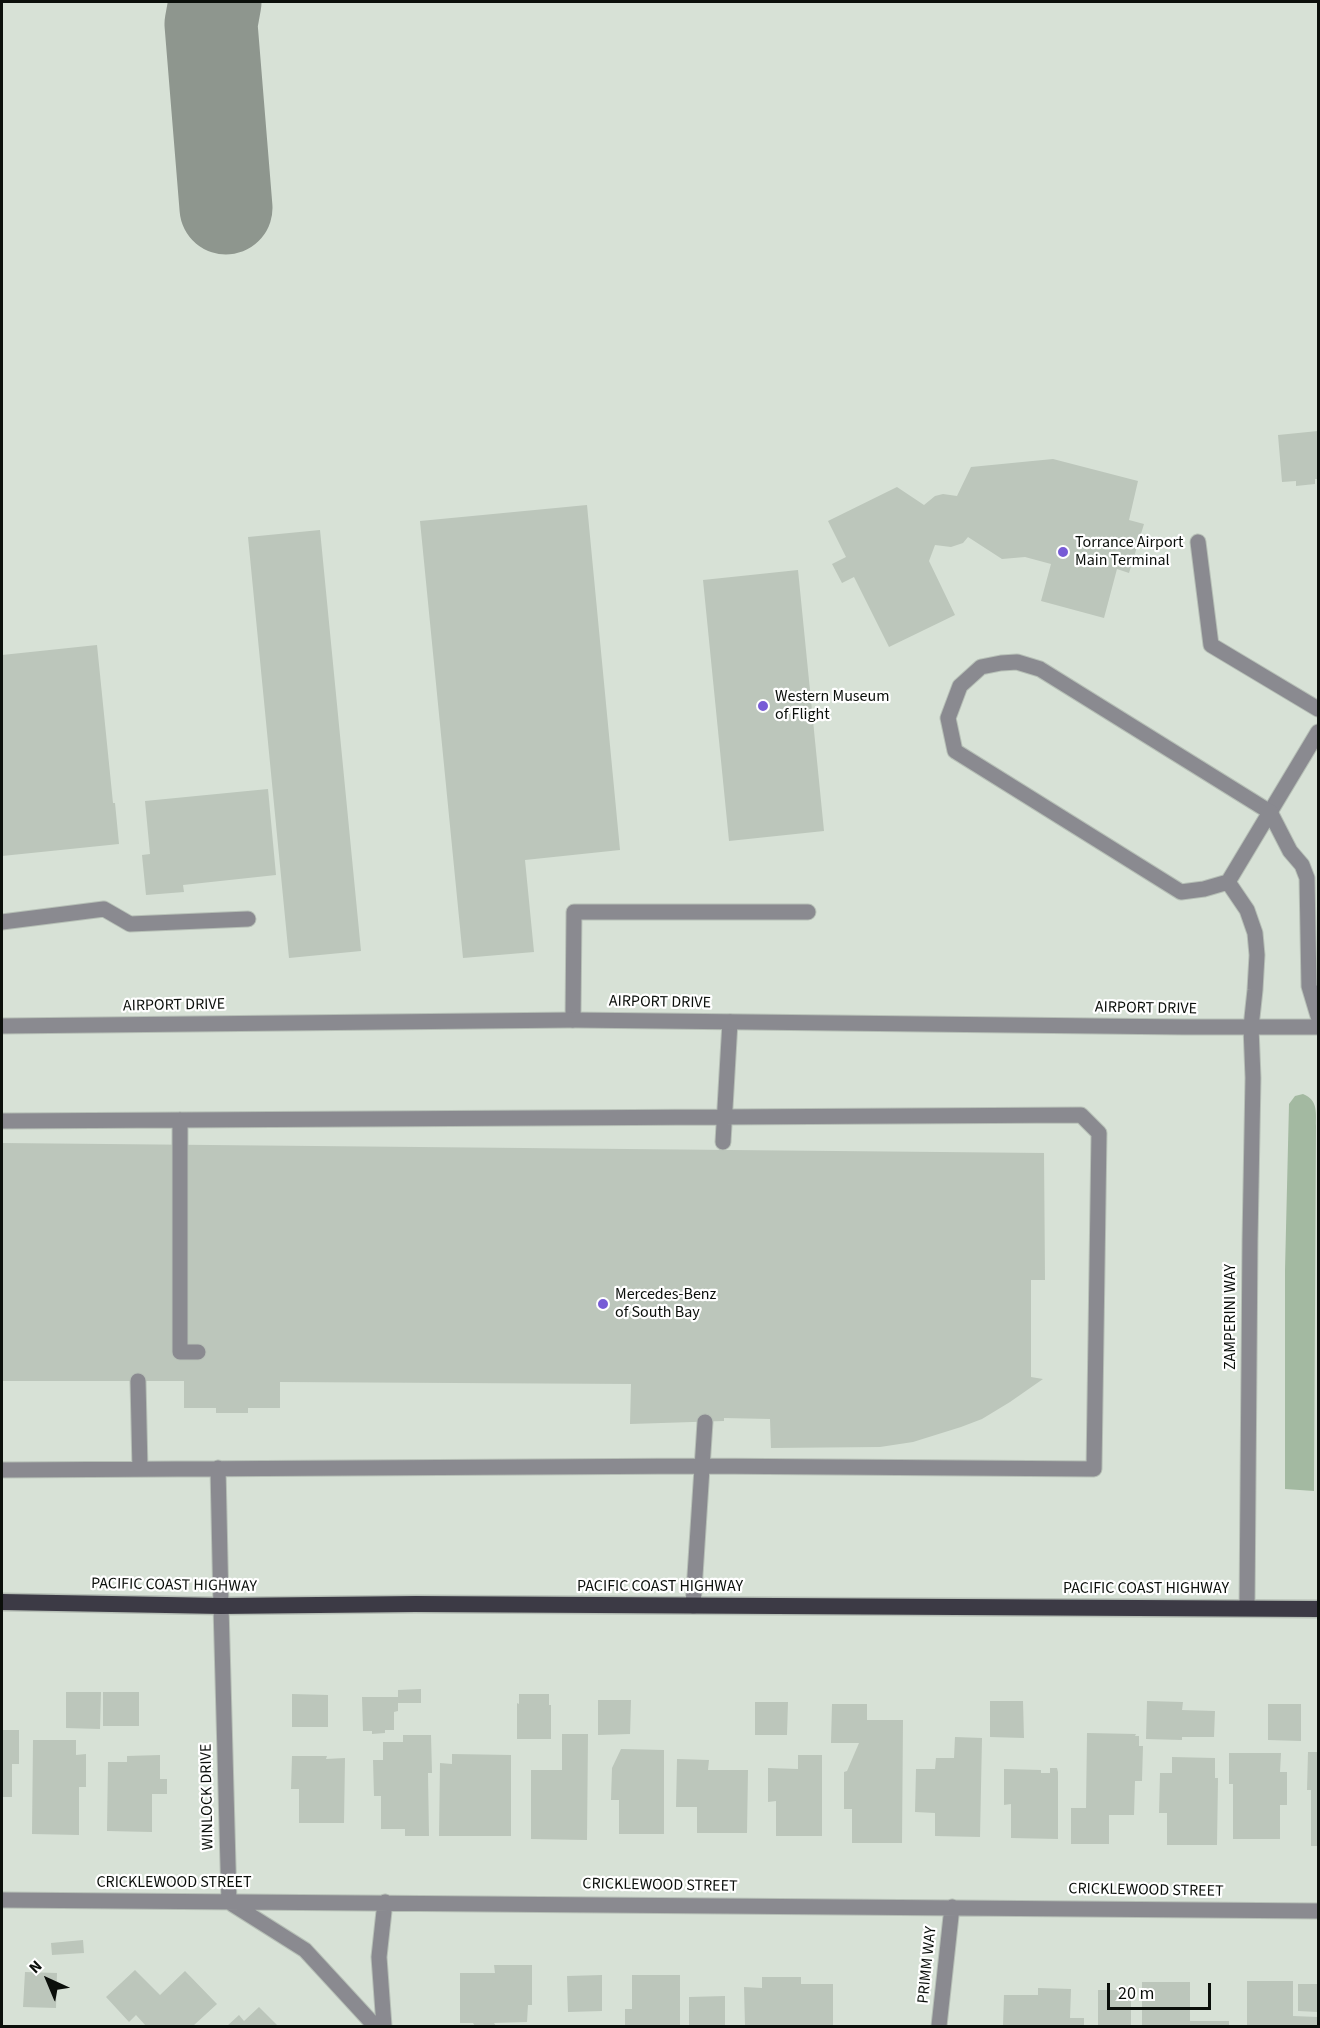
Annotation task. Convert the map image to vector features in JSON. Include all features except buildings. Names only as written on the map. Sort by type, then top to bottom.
[{"type":"highway","name":"PACIFIC COAST HIGHWAY","points":[[2,1602],[222,1606],[416,1604],[1318,1609]]},
{"type":"street","points":[[1198,542],[1211,645],[1318,709]]},
{"type":"street","points":[[1318,732],[1270,812],[1228,882],[1204,889],[1181,892],[955,751],[948,718],[960,686],[981,667],[1017,662],[1040,669],[1270,812],[1307,878],[1309,986],[1318,1016]]},
{"type":"street","name":"ZAMPERINI WAY","points":[[1228,882],[1247,910],[1255,933],[1257,955],[1251,1027],[1253,1078],[1247,1608]]},
{"type":"street","points":[[2,922],[104,909],[130,924],[248,919]]},
{"type":"street","points":[[573,1020],[573,912],[808,912]]},
{"type":"street","name":"AIRPORT DRIVE","points":[[2,1026],[573,1020],[1318,1027]]},
{"type":"street","points":[[723,1142],[730,1022]]},
{"type":"street","points":[[2,1121],[1082,1115],[1099,1133],[1094,1469],[702,1466],[2,1470]]},
{"type":"street","points":[[180,1120],[180,1352],[198,1352]]},
{"type":"street","points":[[138,1381],[140,1469]]},
{"type":"street","points":[[693,1606],[705,1422]]},
{"type":"street","name":"WINLOCK DRIVE","points":[[218,1468],[229,1902]]},
{"type":"street","name":"CRICKLEWOOD STREET","points":[[2,1900],[1318,1911]]},
{"type":"street","points":[[229,1902],[305,1950],[375,2026]]},
{"type":"street","points":[[384,2026],[379,1957],[385,1902]]},
{"type":"street","name":"PRIMM WAY","points":[[939,2026],[952,1907]]},
{"type":"green space","points":[[1303,1094],[1314,1103],[1316,1116],[1314,1491],[1285,1489],[1285,1270],[1289,1104],[1295,1096]]},
{"type":"taxiway","points":[[215,2],[211,24],[226,208]]},
{"type":"place","name":"Torrance Airport Main Terminal","points":[[1063,552]]},
{"type":"place","name":"Western Museum of Flight","points":[[763,706]]},
{"type":"place","name":"Mercedes-Benz of South Bay","points":[[603,1304]]}]
